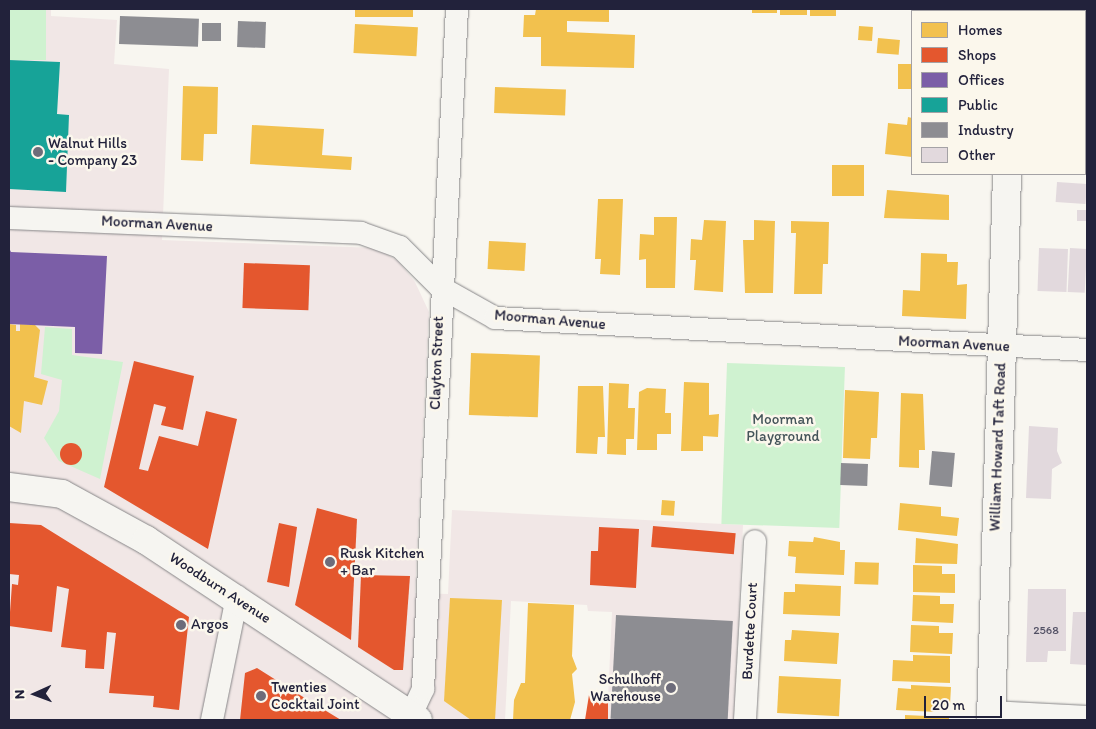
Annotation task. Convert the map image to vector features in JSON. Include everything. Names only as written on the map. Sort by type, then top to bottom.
[{"type":"street","name":"Clayton Street","points":[[414,718],[423,689],[440,287],[457,9]]},
{"type":"street","name":"William Howard Taft Road","points":[[991,716],[1007,175]]},
{"type":"street","name":"Moorman Avenue","points":[[9,218],[361,233],[400,247],[440,287],[495,318],[1087,350]]},
{"type":"street","name":"Woodburn Avenue","points":[[9,487],[62,494],[237,597],[414,718]]},
{"type":"street","name":"Burdette Court","points":[[745,720],[755,541]]},
{"type":"street","points":[[212,720],[237,597]]},
{"type":"street","points":[[991,716],[1087,717]]},
{"type":"shaded area","points":[[9,9],[51,9],[51,16],[117,20],[114,64],[169,69],[162,240],[377,248],[398,261],[415,282],[429,312],[415,593],[448,594],[452,510],[743,525],[734,720],[607,720],[612,612],[588,611],[587,605],[511,601],[505,720],[436,720],[405,698],[403,720],[9,720]]},
{"type":"green space","points":[[9,9],[46,9],[46,60],[9,60]]},
{"type":"green space","points":[[45,327],[72,329],[72,355],[123,362],[100,479],[59,461],[44,438],[59,411],[62,380],[41,374]]},
{"type":"green space","name":"Moorman Playground","points":[[727,363],[845,367],[839,528],[721,524]]},
{"type":"building: Homes","points":[[355,9],[413,9],[413,17],[355,17]]},
{"type":"building: Homes","points":[[536,9],[609,9],[609,22],[567,21],[567,32],[635,35],[634,68],[541,66],[541,37],[523,37],[524,15],[535,15]]},
{"type":"building: Homes","points":[[752,9],[777,9],[777,13],[752,13]]},
{"type":"building: Homes","points":[[780,9],[807,9],[807,15],[780,15]]},
{"type":"building: Homes","points":[[810,9],[836,9],[836,16],[810,16]]},
{"type":"building: Homes","points":[[355,24],[418,27],[416,56],[353,53]]},
{"type":"building: Homes","points":[[859,26],[873,27],[872,41],[858,40]]},
{"type":"building: Homes","points":[[878,38],[900,40],[899,55],[877,53]]},
{"type":"building: Homes","points":[[898,64],[911,64],[911,89],[898,89]]},
{"type":"building: Homes","points":[[183,86],[218,87],[217,134],[204,134],[203,161],[181,160]]},
{"type":"building: Homes","points":[[495,87],[566,89],[565,115],[494,113]]},
{"type":"building: Homes","points":[[908,117],[911,118],[911,157],[885,154],[888,123],[907,125]]},
{"type":"building: Homes","points":[[252,125],[324,129],[322,155],[352,157],[351,170],[250,164]]},
{"type":"building: Homes","points":[[832,165],[864,165],[864,196],[832,196]]},
{"type":"building: Homes","points":[[887,190],[949,195],[949,220],[884,218]]},
{"type":"building: Homes","points":[[598,199],[623,199],[620,275],[600,274],[601,259],[595,259]]},
{"type":"building: Homes","points":[[654,217],[677,217],[675,288],[646,288],[646,259],[639,260],[640,234],[654,235]]},
{"type":"building: Homes","points":[[704,220],[726,221],[723,292],[694,290],[696,260],[690,260],[691,239],[702,240]]},
{"type":"building: Homes","points":[[754,220],[775,221],[773,293],[745,293],[743,240],[754,240]]},
{"type":"building: Homes","points":[[791,221],[829,222],[828,264],[823,264],[822,294],[794,294],[796,233],[791,233]]},
{"type":"building: Homes","points":[[489,241],[526,243],[524,271],[488,269]]},
{"type":"building: Homes","points":[[921,253],[947,254],[947,262],[958,262],[957,285],[967,284],[966,319],[902,316],[903,290],[920,291]]},
{"type":"building: Homes","points":[[9,324],[16,325],[16,331],[20,331],[20,324],[35,325],[40,330],[34,377],[48,381],[42,405],[24,401],[21,433],[9,426]]},
{"type":"building: Homes","points":[[471,353],[540,355],[538,417],[469,415]]},
{"type":"building: Homes","points":[[684,382],[709,383],[709,415],[719,414],[718,437],[703,436],[703,451],[681,451]]},
{"type":"building: Homes","points":[[609,383],[629,384],[628,408],[635,408],[634,439],[626,439],[626,455],[607,454]]},
{"type":"building: Homes","points":[[578,386],[603,386],[605,437],[598,437],[597,454],[576,453]]},
{"type":"building: Homes","points":[[647,388],[666,389],[665,413],[671,413],[671,434],[657,434],[657,450],[637,450],[639,392]]},
{"type":"building: Homes","points":[[845,390],[879,392],[877,438],[871,438],[870,459],[843,458]]},
{"type":"building: Homes","points":[[901,393],[923,394],[925,450],[919,450],[919,468],[899,467]]},
{"type":"building: Homes","points":[[662,500],[675,501],[674,516],[661,515]]},
{"type":"building: Homes","points":[[900,503],[941,507],[941,516],[959,518],[957,536],[898,530]]},
{"type":"building: Homes","points":[[814,537],[840,542],[840,550],[845,550],[844,575],[795,573],[796,557],[788,556],[789,541],[813,542]]},
{"type":"building: Homes","points":[[916,538],[958,544],[957,564],[915,563]]},
{"type":"building: Homes","points":[[855,562],[879,563],[878,585],[854,584]]},
{"type":"building: Homes","points":[[913,565],[942,566],[942,574],[955,574],[955,593],[913,592]]},
{"type":"building: Homes","points":[[795,584],[841,586],[840,616],[783,614],[784,592],[795,592]]},
{"type":"building: Homes","points":[[913,595],[940,596],[940,604],[954,604],[953,623],[912,621]]},
{"type":"building: Homes","points":[[450,598],[502,600],[495,720],[471,720],[444,701]]},
{"type":"building: Homes","points":[[528,603],[574,605],[572,656],[577,669],[572,674],[575,702],[570,720],[513,720],[514,700],[521,683],[525,683]]},
{"type":"building: Homes","points":[[911,625],[939,626],[939,633],[953,633],[952,654],[910,652]]},
{"type":"building: Homes","points":[[792,630],[839,633],[837,664],[784,661],[785,640],[791,640]]},
{"type":"building: Homes","points":[[913,655],[950,656],[950,683],[892,681],[893,660],[913,661]]},
{"type":"building: Homes","points":[[779,676],[841,679],[839,716],[777,713]]},
{"type":"building: Homes","points":[[911,685],[951,687],[950,705],[938,704],[937,712],[896,710],[898,688],[911,689]]},
{"type":"building: Homes","points":[[905,715],[949,717],[949,720],[905,720]]},
{"type":"building: Shops","points":[[244,263],[310,265],[308,310],[242,308]]},
{"type":"building: Shops","points":[[134,361],[194,376],[183,430],[161,425],[166,407],[154,404],[139,469],[148,471],[159,436],[198,446],[206,411],[237,419],[208,549],[104,487]]},
{"type":"building: Shops","points":[[71,443],[79,446],[82,454],[79,462],[71,465],[63,462],[60,454],[63,446]]},
{"type":"building: Shops","name":"Rusk Kitchen + Bar","points":[[317,508],[357,519],[351,640],[295,605]]},
{"type":"building: Shops","points":[[9,523],[41,525],[189,617],[179,710],[153,707],[154,696],[109,693],[116,633],[107,632],[104,669],[85,668],[86,650],[61,647],[69,589],[57,586],[52,632],[9,626],[12,584],[18,585],[19,575],[9,574]]},
{"type":"building: Shops","points":[[279,523],[297,527],[289,587],[267,582]]},
{"type":"building: Shops","points":[[653,526],[736,533],[734,554],[651,547]]},
{"type":"building: Shops","points":[[599,527],[639,529],[636,588],[590,585],[591,551],[598,551]]},
{"type":"building: Shops","points":[[361,575],[410,576],[403,670],[394,670],[358,647]]},
{"type":"building: Shops","points":[[257,668],[341,720],[240,720],[245,673]]},
{"type":"building: Shops","points":[[589,695],[608,696],[608,720],[585,720]]},
{"type":"building: Offices","points":[[9,248],[11,252],[107,256],[102,354],[75,353],[75,327],[9,324]]},
{"type":"building: Public","name":"Walnut Hills - Company 23","points":[[9,60],[60,62],[57,114],[69,115],[66,192],[9,189]]},
{"type":"building: Industry","points":[[120,16],[199,19],[198,47],[119,44]]},
{"type":"building: Industry","points":[[238,21],[266,22],[265,48],[237,47]]},
{"type":"building: Industry","points":[[202,23],[221,23],[221,41],[202,41]]},
{"type":"building: Industry","points":[[932,451],[955,453],[952,487],[929,485]]},
{"type":"building: Industry","points":[[841,463],[868,464],[867,486],[840,485]]},
{"type":"building: Industry","name":"Schulhoff Warehouse","points":[[616,615],[733,621],[728,720],[611,719]]},
{"type":"building: Other","points":[[1086,125],[1087,125],[1086,151]]},
{"type":"building: Other","points":[[1057,182],[1087,184],[1086,204],[1056,202]]},
{"type":"building: Other","points":[[1077,210],[1087,210],[1087,221],[1077,221]]},
{"type":"building: Other","points":[[1039,248],[1068,249],[1066,292],[1037,291]]},
{"type":"building: Other","points":[[1070,248],[1087,249],[1085,293],[1068,292]]},
{"type":"building: Other","points":[[1029,426],[1058,428],[1057,451],[1062,463],[1052,469],[1051,499],[1026,498]]},
{"type":"building: Other","points":[[1028,589],[1066,589],[1066,651],[1048,651],[1047,662],[1026,662]]},
{"type":"building: Other","points":[[1073,612],[1087,612],[1087,665],[1070,664]]},
{"type":"place","name":"Walnut Hills - Company 23","points":[[38,152]]},
{"type":"place","name":"Rusk Kitchen + Bar","points":[[330,562]]},
{"type":"place","name":"Argos","points":[[181,625]]},
{"type":"place","name":"Schulhoff Warehouse","points":[[671,688]]},
{"type":"place","name":"Twenties Cocktail Joint","points":[[261,696]]}]
